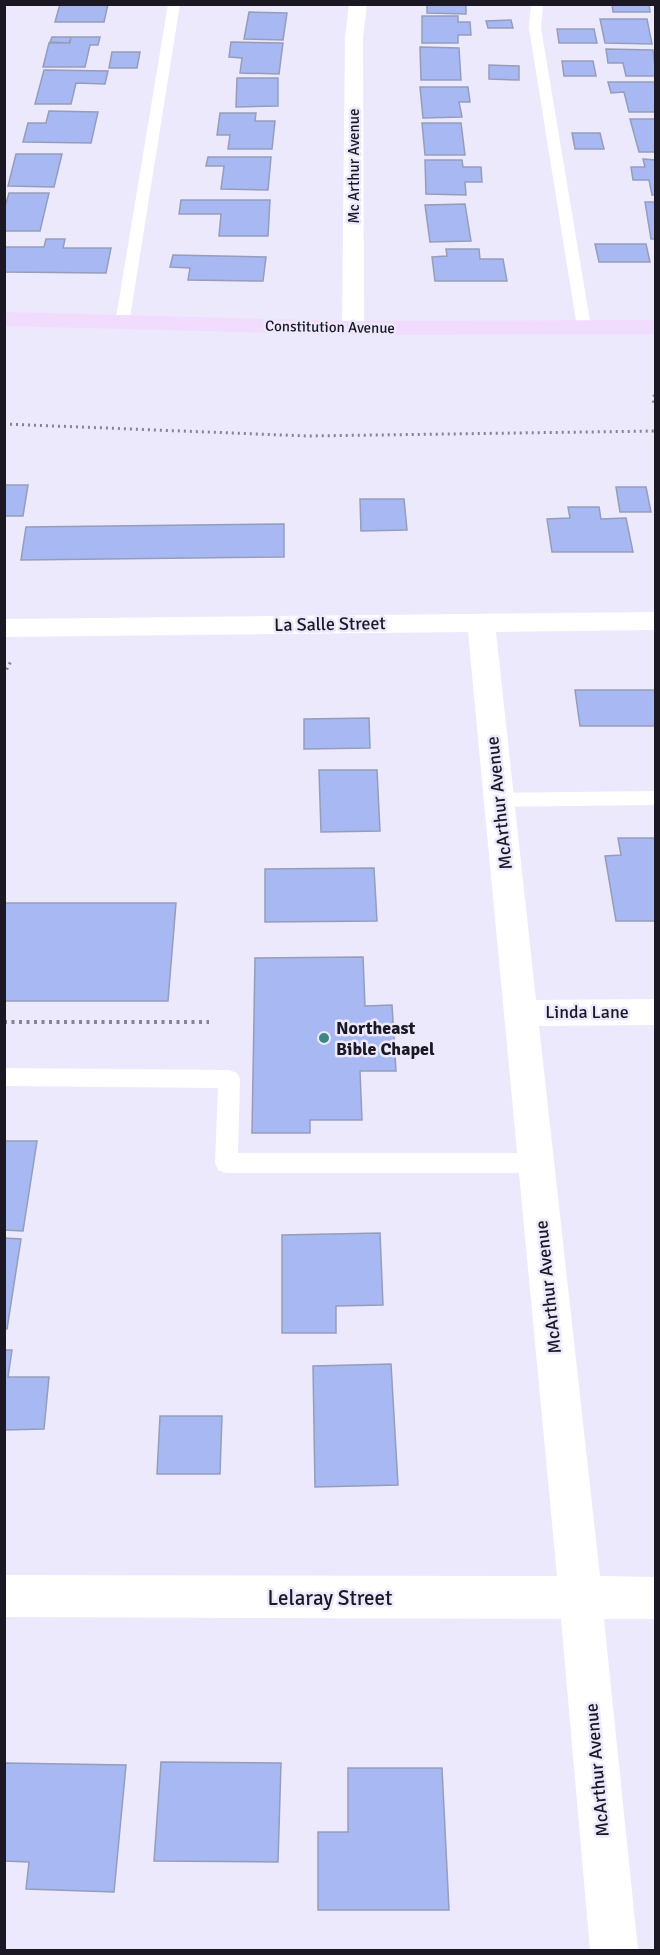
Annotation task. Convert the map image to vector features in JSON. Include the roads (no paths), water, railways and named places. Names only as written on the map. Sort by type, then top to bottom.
[{"type":"main road","name":"Constitution Avenue","points":[[4,319],[122,324],[353,328],[656,327]]},
{"type":"street","name":"Mc Arthur Avenue","points":[[353,328],[354,38],[358,4]]},
{"type":"street","name":"La Salle Street","points":[[4,628],[656,621]]},
{"type":"street","name":"McArthur Avenue","points":[[481,623],[519,1013],[581,1599],[614,1950]]},
{"type":"street","name":"Linda Lane","points":[[519,1013],[656,1012]]},
{"type":"street","name":"Lelaray Street","points":[[4,1596],[656,1598]]},
{"type":"lane","points":[[122,324],[174,4]]},
{"type":"lane","points":[[537,4],[535,28],[584,327]]},
{"type":"lane","points":[[498,800],[656,798]]},
{"type":"lane","points":[[4,1077],[229,1079],[226,1163],[535,1163]]},
{"type":"place","name":"Northeast Bible Chapel","points":[[324,1038]]}]
